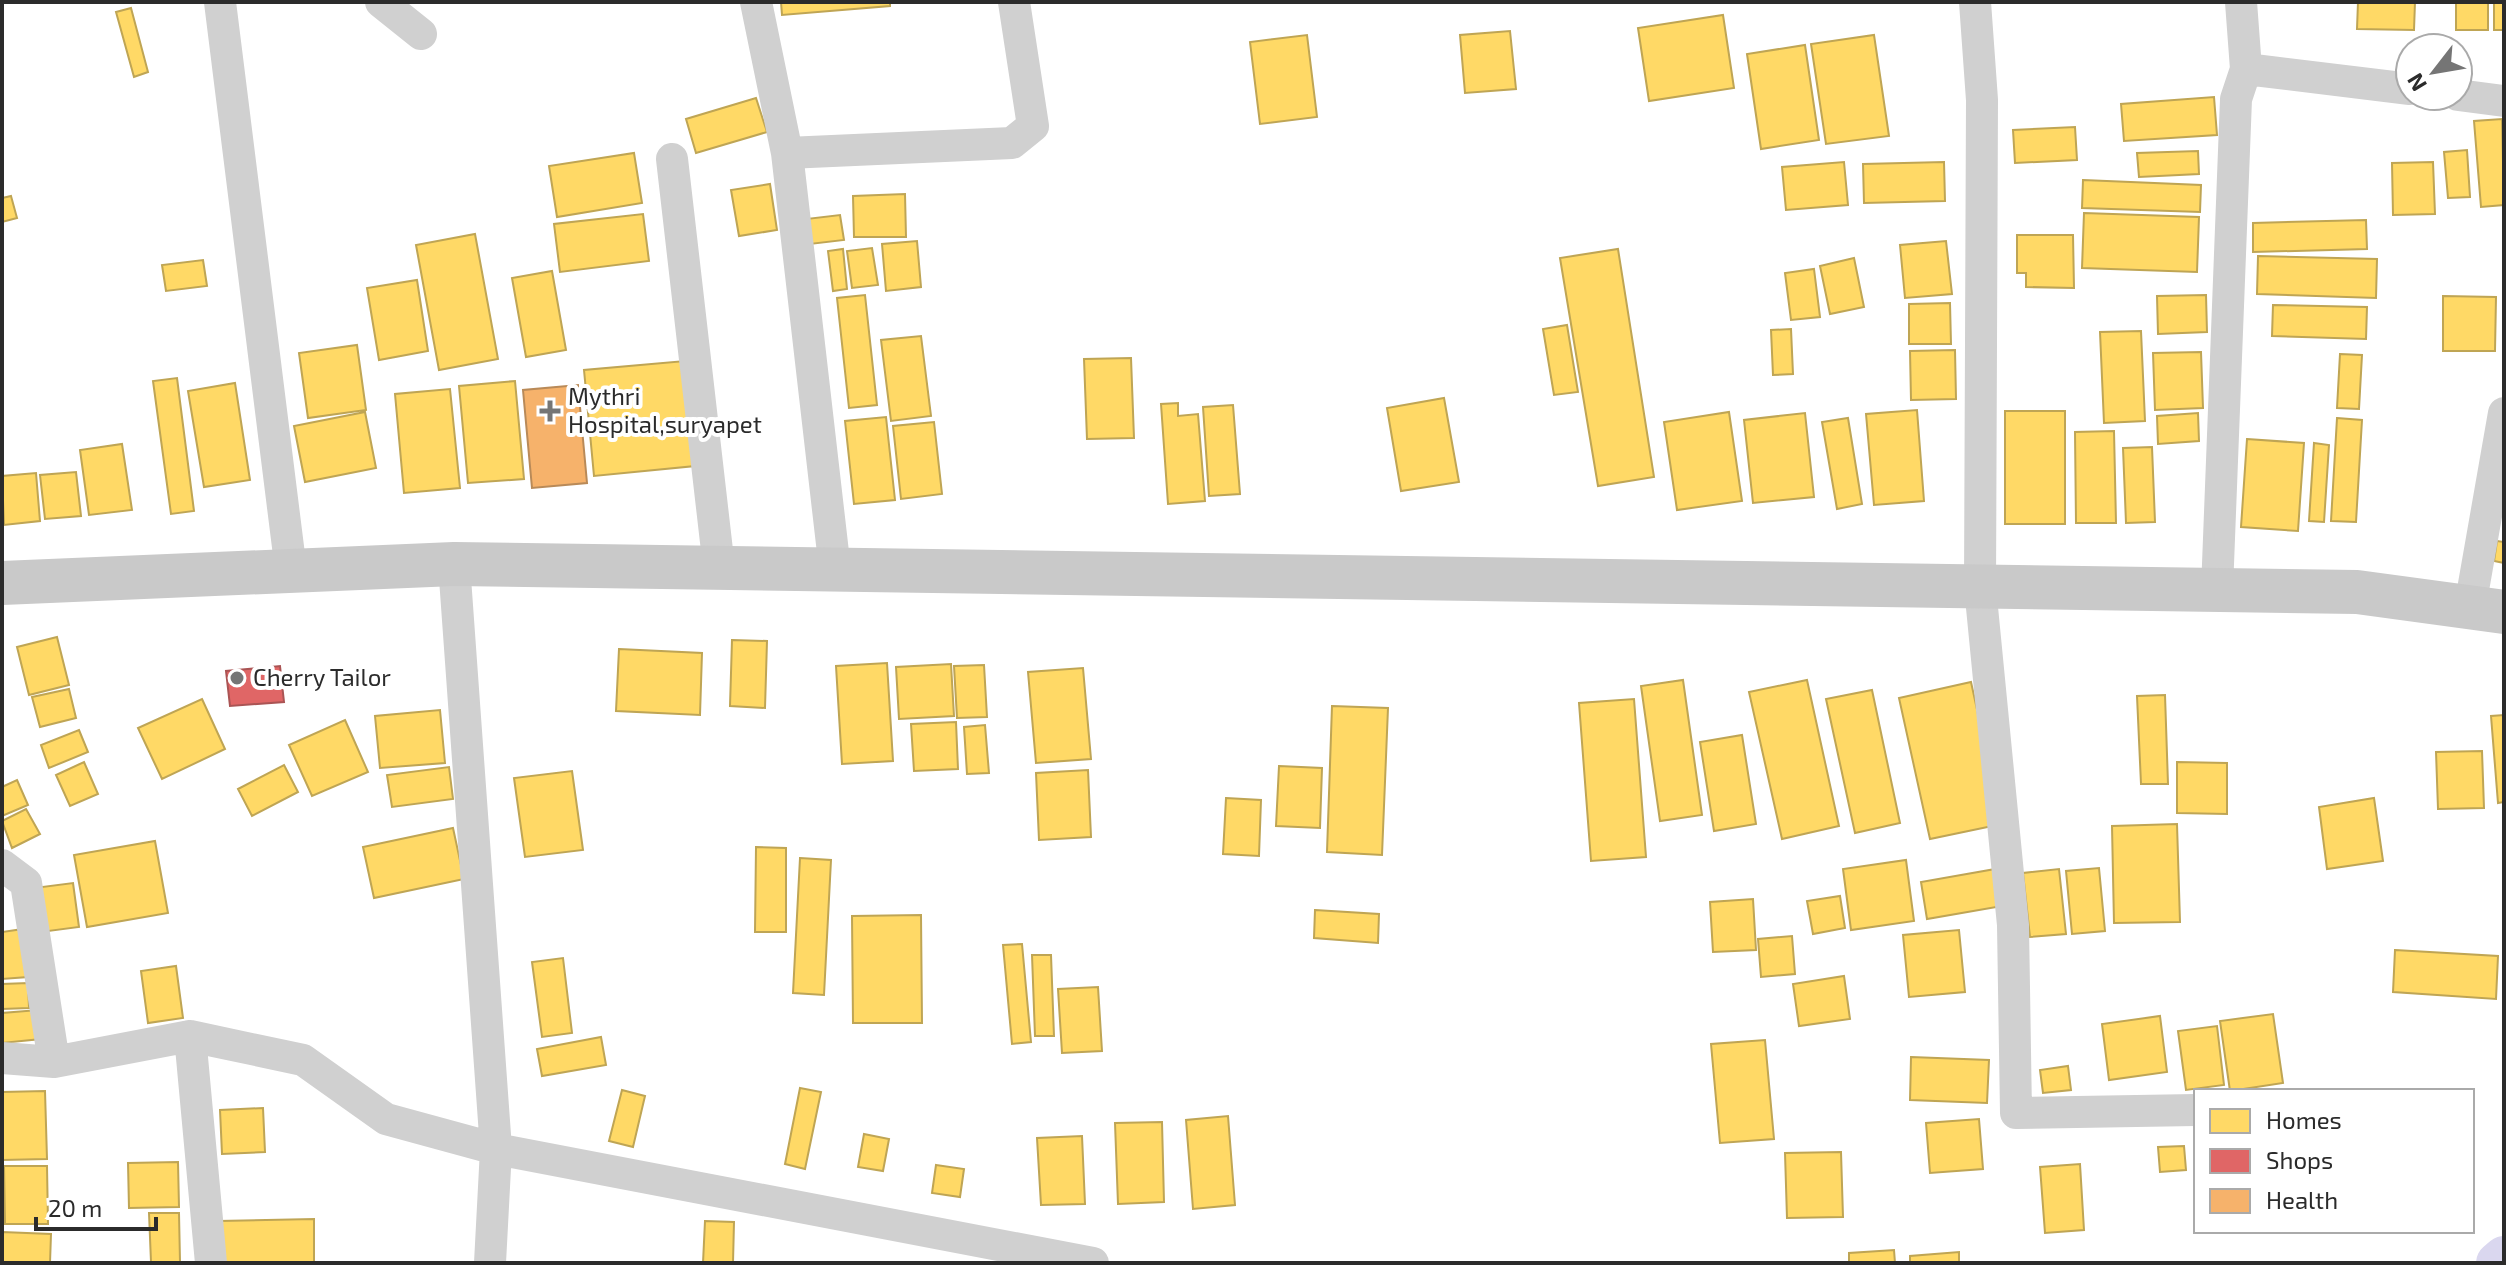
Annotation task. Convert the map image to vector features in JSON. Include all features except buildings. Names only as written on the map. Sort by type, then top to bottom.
[{"type":"main road","points":[[3,575],[291,571],[454,564],[2357,592],[2487,610]]},
{"type":"street","points":[[220,2],[291,571]]},
{"type":"street","points":[[381,2],[421,34]]},
{"type":"street","points":[[756,2],[787,153],[835,570]]},
{"type":"street","points":[[787,153],[1012,143],[1033,126],[1014,2]]},
{"type":"street","points":[[1975,2],[1982,100],[1980,587],[2013,925],[2016,1113],[2194,1110]]},
{"type":"street","points":[[2217,590],[2236,99],[2246,69],[2241,2]]},
{"type":"street","points":[[2246,69],[2394,87]]},
{"type":"street","points":[[2474,97],[2504,101]]},
{"type":"street","points":[[672,159],[719,568]]},
{"type":"street","points":[[2487,610],[2504,413]]},
{"type":"street","points":[[454,564],[496,1149],[490,1263]]},
{"type":"street","points":[[2,865],[26,883],[54,1062]]},
{"type":"street","points":[[190,1036],[211,1263]]},
{"type":"street","points":[[2,1058],[54,1062],[190,1036],[303,1060],[386,1119],[496,1149],[1093,1263]]},
{"type":"waterway","points":[[2497,1263],[2504,1257]]},
{"type":"place","name":"Mythri Hospital,suryapet","points":[[550,411]]},
{"type":"place","name":"Cherry Tailor","points":[[237,678]]}]
